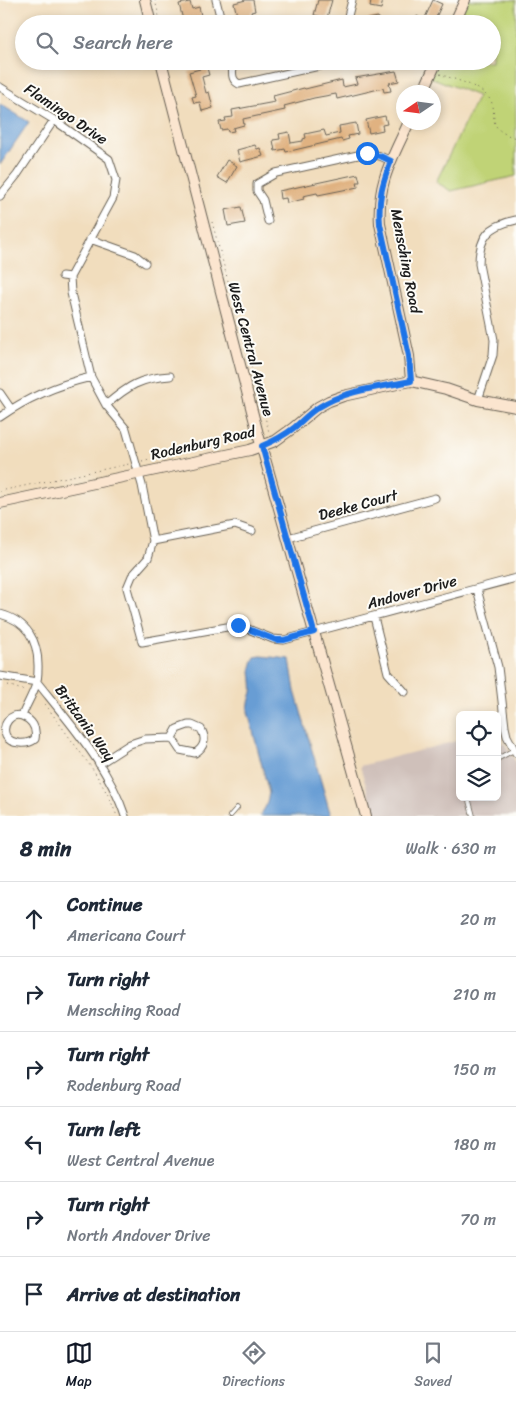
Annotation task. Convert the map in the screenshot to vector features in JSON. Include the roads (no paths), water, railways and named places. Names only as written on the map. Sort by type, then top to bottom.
[{"type":"street","points":[[145,0],[149,15]]},
{"type":"street","points":[[216,0],[220,15]]},
{"type":"street","points":[[348,15],[352,0]]},
{"type":"street","points":[[458,15],[465,0]]},
{"type":"street","name":"West Central Avenue","points":[[163,70],[262,446],[366,816]]},
{"type":"street","points":[[232,70],[234,80],[239,84],[302,70]]},
{"type":"street","points":[[426,85],[433,70]]},
{"type":"street","name":"Flamingo Drive","points":[[0,86],[54,120],[108,159],[116,180],[113,198],[70,277]]},
{"type":"street","points":[[0,196],[17,175],[54,120]]},
{"type":"street","name":"Mensching Road","points":[[405,130],[382,182],[379,209],[380,224],[409,356],[411,381]]},
{"type":"street","points":[[268,221],[263,200],[257,192],[257,184],[272,174],[367,153],[391,161]]},
{"type":"street","points":[[478,400],[491,362],[494,340],[479,264],[479,253],[486,234],[501,224],[515,221]]},
{"type":"street","points":[[90,238],[135,255],[145,264]]},
{"type":"street","points":[[62,276],[70,277],[71,293],[90,377],[106,405],[126,429],[139,473],[153,541],[234,525],[252,531]]},
{"type":"street","points":[[106,405],[126,388],[152,378],[170,376]]},
{"type":"street","points":[[0,417],[47,390],[63,383],[90,377]]},
{"type":"street","name":"Rodenburg Road","points":[[0,503],[234,454],[262,446],[275,441],[308,414],[329,401],[343,396],[411,381],[503,406],[516,406]]},
{"type":"street","points":[[0,393],[12,409]]},
{"type":"street","name":"Deeke Court","points":[[288,538],[436,498]]},
{"type":"street","name":"Andover Drive","points":[[153,541],[148,558],[132,576],[127,588],[142,642],[238,625],[276,640],[284,640],[516,578]]},
{"type":"street","points":[[477,589],[498,667],[505,727],[515,752]]},
{"type":"street","points":[[0,614],[14,618],[31,636],[38,654],[37,682],[22,716]]},
{"type":"street","points":[[374,617],[388,673],[405,692]]},
{"type":"street","name":"Brittania Way","points":[[0,676],[37,682],[99,764],[117,796],[125,816]]},
{"type":"street","points":[[12,715],[22,716],[28,718],[33,724],[36,733],[35,739],[25,744],[11,740],[5,730],[12,715]]},
{"type":"street","points":[[188,725],[201,729],[205,738],[202,747],[194,753],[180,750],[172,738],[177,729],[188,725]]},
{"type":"street","points":[[99,764],[130,744],[145,740],[172,738]]},
{"type":"lane","points":[[501,757],[515,752]]},
{"type":"lane","points":[[469,801],[473,816]]},
{"type":"lane","points":[[230,816],[237,808]]},
{"type":"water","points":[[0,104],[29,122],[0,165]]},
{"type":"water","points":[[255,657],[290,659],[295,691],[331,816],[260,816],[266,806],[269,793],[248,712],[252,692],[251,665]]}]
